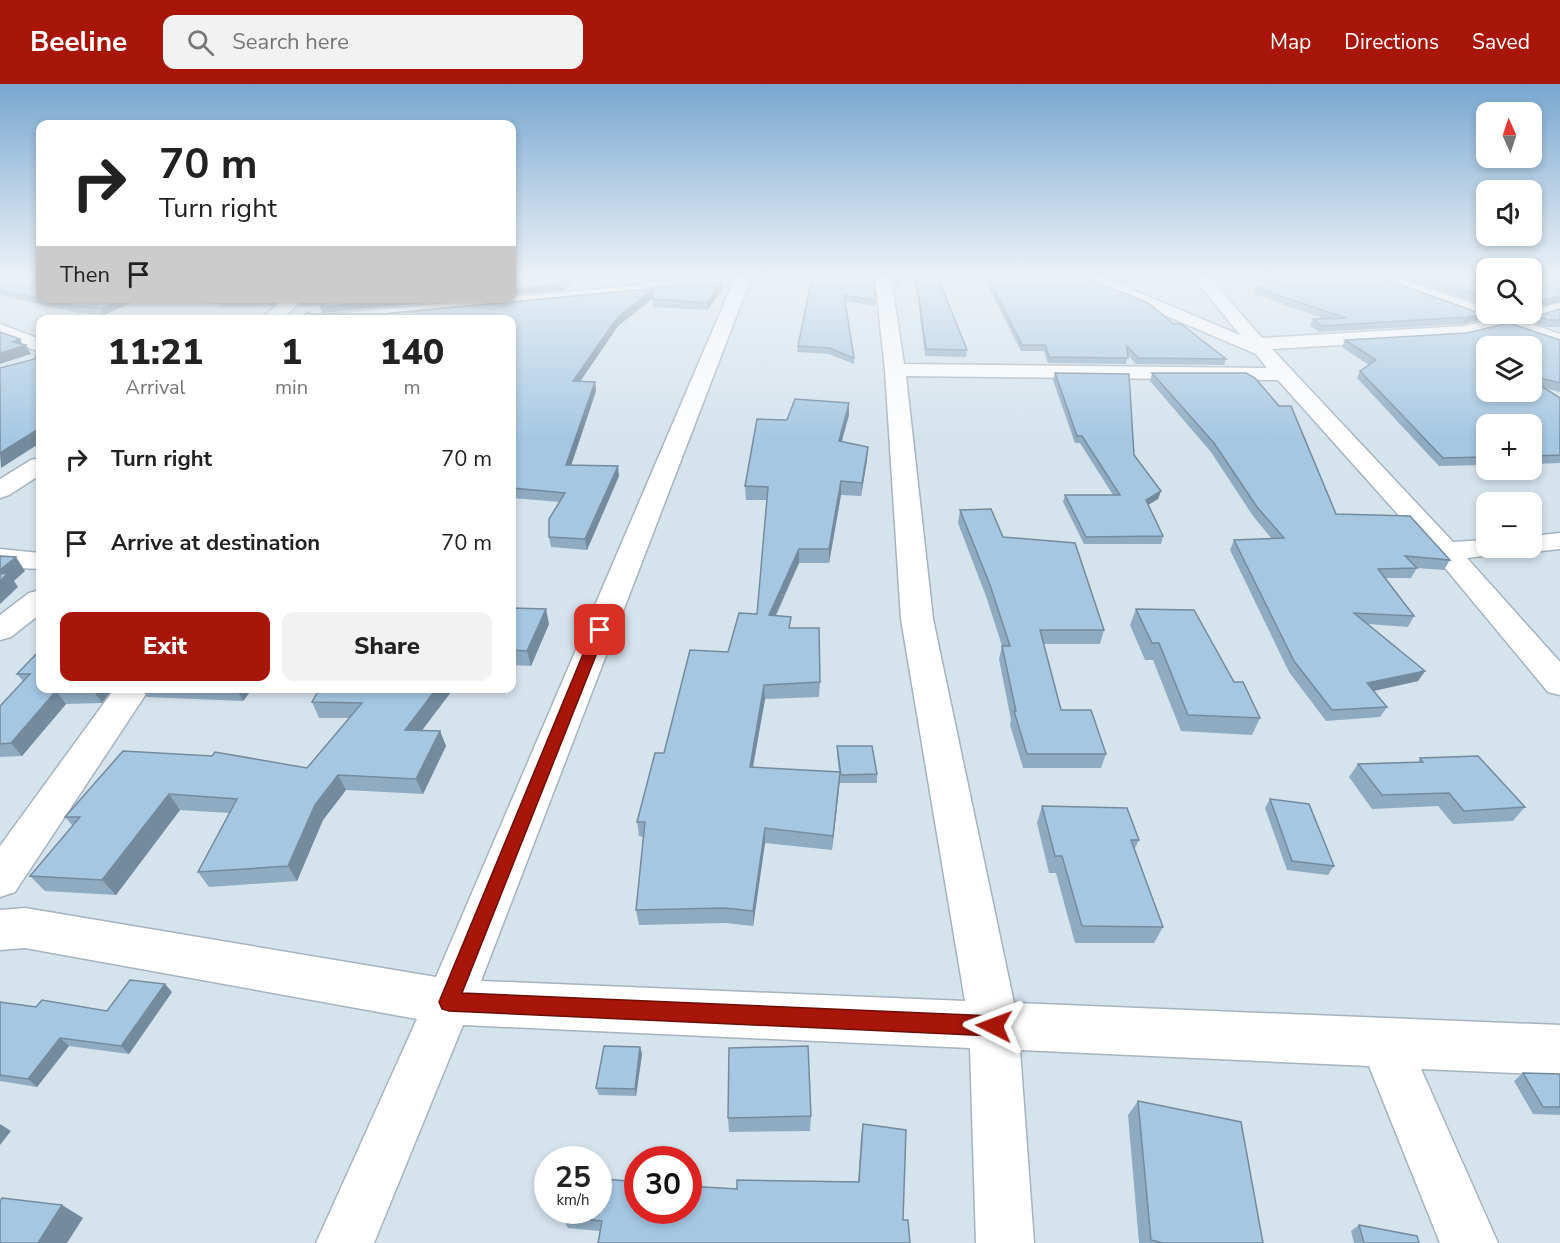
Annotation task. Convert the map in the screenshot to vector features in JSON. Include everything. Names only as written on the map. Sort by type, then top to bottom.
[{"type":"street","points":[[3,332],[36,355]]},
{"type":"street","points":[[345,1243],[449,1002],[713,332]]},
{"type":"street","points":[[890,332],[917,619],[994,1026],[1005,1243]]},
{"type":"street","points":[[1222,332],[1260,348],[1462,332]]},
{"type":"street","points":[[1247,332],[1446,551],[1560,684]]},
{"type":"street","points":[[1539,332],[1560,339]]},
{"type":"street","points":[[895,370],[1284,374]]},
{"type":"street","points":[[0,475],[36,465]]},
{"type":"street","points":[[0,490],[36,467]]},
{"type":"street","points":[[1542,543],[1560,541]]},
{"type":"street","points":[[1446,551],[1476,549]]},
{"type":"street","points":[[0,558],[36,561]]},
{"type":"street","points":[[0,630],[36,602]]},
{"type":"street","points":[[0,879],[130,693]]},
{"type":"street","points":[[8,937],[449,1002],[1560,1050]]},
{"type":"street","points":[[1385,1044],[1469,1243]]},
{"type":"building","points":[[0,332],[20,339],[12,342],[26,345],[0,353]]},
{"type":"building","points":[[516,332],[607,332],[573,381],[595,382],[566,465],[618,466],[585,539],[549,537],[549,519],[565,493],[516,488]]},
{"type":"building","points":[[801,332],[850,332],[854,358],[829,348],[798,346]]},
{"type":"building","points":[[924,332],[960,332],[967,350],[926,349]]},
{"type":"building","points":[[1015,332],[1191,332],[1226,359],[1138,358],[1127,346],[1128,358],[1049,357],[1045,345],[1022,345]]},
{"type":"building","points":[[1471,332],[1536,332],[1560,340],[1560,383],[1542,378],[1542,336],[1476,336],[1476,402],[1542,402],[1542,386],[1560,398],[1560,455],[1542,456],[1542,414],[1476,414],[1476,457],[1443,458],[1360,371],[1376,360],[1345,340]]},
{"type":"building","points":[[36,356],[36,430],[0,453],[0,368],[35,359]]},
{"type":"building","points":[[1055,373],[1129,374],[1134,455],[1161,491],[1146,500],[1163,536],[1086,537],[1065,495],[1120,495],[1082,436],[1077,436]]},
{"type":"building","points":[[1152,373],[1246,373],[1255,378],[1279,406],[1291,406],[1336,514],[1410,516],[1450,560],[1405,556],[1417,568],[1378,569],[1414,616],[1354,613],[1425,671],[1367,683],[1387,707],[1332,710],[1294,661],[1234,540],[1284,538],[1257,507],[1214,443]]},
{"type":"building","points":[[795,399],[849,403],[839,441],[868,447],[862,483],[841,481],[829,549],[799,549],[769,615],[791,617],[789,628],[819,628],[820,682],[764,685],[750,767],[840,772],[833,836],[765,828],[753,911],[724,908],[636,910],[645,822],[637,822],[655,753],[664,753],[690,650],[728,652],[739,613],[757,614],[768,487],[745,486],[757,419],[787,420]]},
{"type":"building","points":[[991,509],[1003,537],[1075,543],[1104,630],[1040,630],[1061,710],[1091,710],[1106,754],[1027,754],[1014,711],[1016,711],[1002,646],[1010,646],[990,585],[960,510]]},
{"type":"building","points":[[0,556],[16,557],[0,570]]},
{"type":"building","points":[[8,573],[0,581],[0,574]]},
{"type":"building","points":[[516,608],[546,609],[527,651],[516,650]]},
{"type":"building","points":[[1136,609],[1194,610],[1234,682],[1243,682],[1260,718],[1188,715],[1159,643],[1152,643]]},
{"type":"building","points":[[36,654],[36,693],[54,693],[11,743],[0,744],[0,706],[30,674],[17,674]]},
{"type":"building","points":[[317,693],[433,693],[405,730],[440,731],[416,779],[338,775],[315,805],[288,866],[198,872],[237,799],[169,794],[102,880],[30,876],[80,817],[65,817],[123,751],[212,756],[215,752],[307,768],[362,703],[312,702]]},
{"type":"building","points":[[837,746],[872,746],[877,774],[841,775]]},
{"type":"building","points":[[1478,756],[1525,807],[1464,811],[1449,793],[1382,795],[1358,764],[1423,762],[1420,758]]},
{"type":"building","points":[[1270,799],[1309,804],[1334,866],[1292,861]]},
{"type":"building","points":[[1042,806],[1127,808],[1139,840],[1131,840],[1163,927],[1082,926],[1062,856],[1055,856]]},
{"type":"building","points":[[130,980],[165,984],[121,1046],[60,1038],[28,1079],[0,1075],[0,1002],[36,1007],[42,1000],[107,1011]]},
{"type":"building","points":[[604,1046],[640,1047],[635,1089],[596,1088]]},
{"type":"building","points":[[808,1046],[811,1116],[728,1118],[729,1048]]},
{"type":"building","points":[[1523,1073],[1560,1074],[1560,1107],[1543,1107]]},
{"type":"building","points":[[1138,1101],[1241,1122],[1263,1243],[1163,1243],[1151,1240]]},
{"type":"building","points":[[863,1124],[906,1130],[903,1220],[908,1220],[910,1243],[598,1243],[601,1224],[612,1224],[612,1180],[624,1181],[624,1224],[702,1224],[702,1187],[737,1189],[737,1180],[859,1182]]},
{"type":"building","points":[[2,1198],[62,1205],[38,1243],[0,1243],[0,1201]]},
{"type":"building","points":[[1359,1225],[1417,1236],[1419,1243],[1364,1243]]},
{"type":"route","points":[[600,630],[449,1002],[994,1026]]}]
